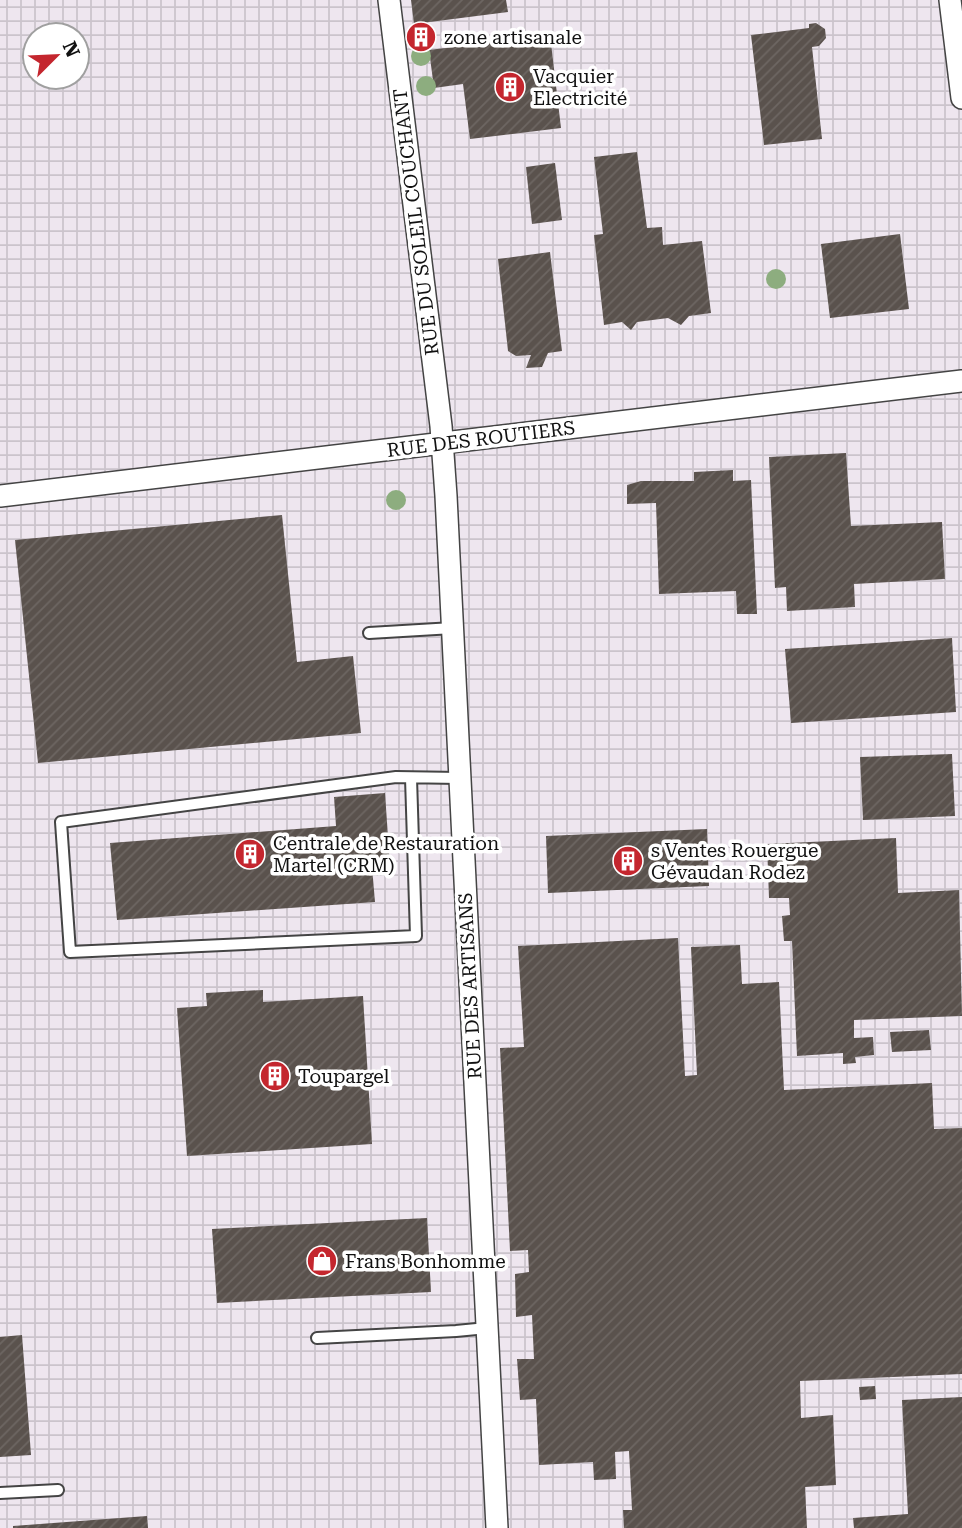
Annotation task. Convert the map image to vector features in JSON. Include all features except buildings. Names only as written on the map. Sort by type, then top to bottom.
[{"type":"street","name":"RUE DU SOLEIL COUCHANT","points":[[389,0],[443,444]]},
{"type":"street","points":[[950,0],[962,99]]},
{"type":"street","name":"RUE DES ROUTIERS","points":[[0,496],[962,381]]},
{"type":"street","name":"RUE DES ARTISANS","points":[[443,444],[497,1528]]},
{"type":"lane","points":[[369,633],[453,628]]},
{"type":"lane","points":[[411,778],[416,936],[70,952],[61,822],[396,777],[460,778]]},
{"type":"lane","points":[[317,1338],[456,1332],[487,1328]]},
{"type":"lane","points":[[0,1493],[58,1490]]},
{"type":"shaded area","points":[[0,0],[962,0],[962,1528],[0,1528]]},
{"type":"place","name":"zone artisanale","points":[[421,37]]},
{"type":"place","name":"Vacquier Electricité","points":[[510,87]]},
{"type":"place","name":"Centrale de Restauration Martel (CRM)","points":[[250,854]]},
{"type":"place","name":"s Ventes Rouergue Gévaudan Rodez","points":[[628,861]]},
{"type":"place","name":"Toupargel","points":[[275,1076]]},
{"type":"place","name":"Frans Bonhomme","points":[[322,1261]]}]
